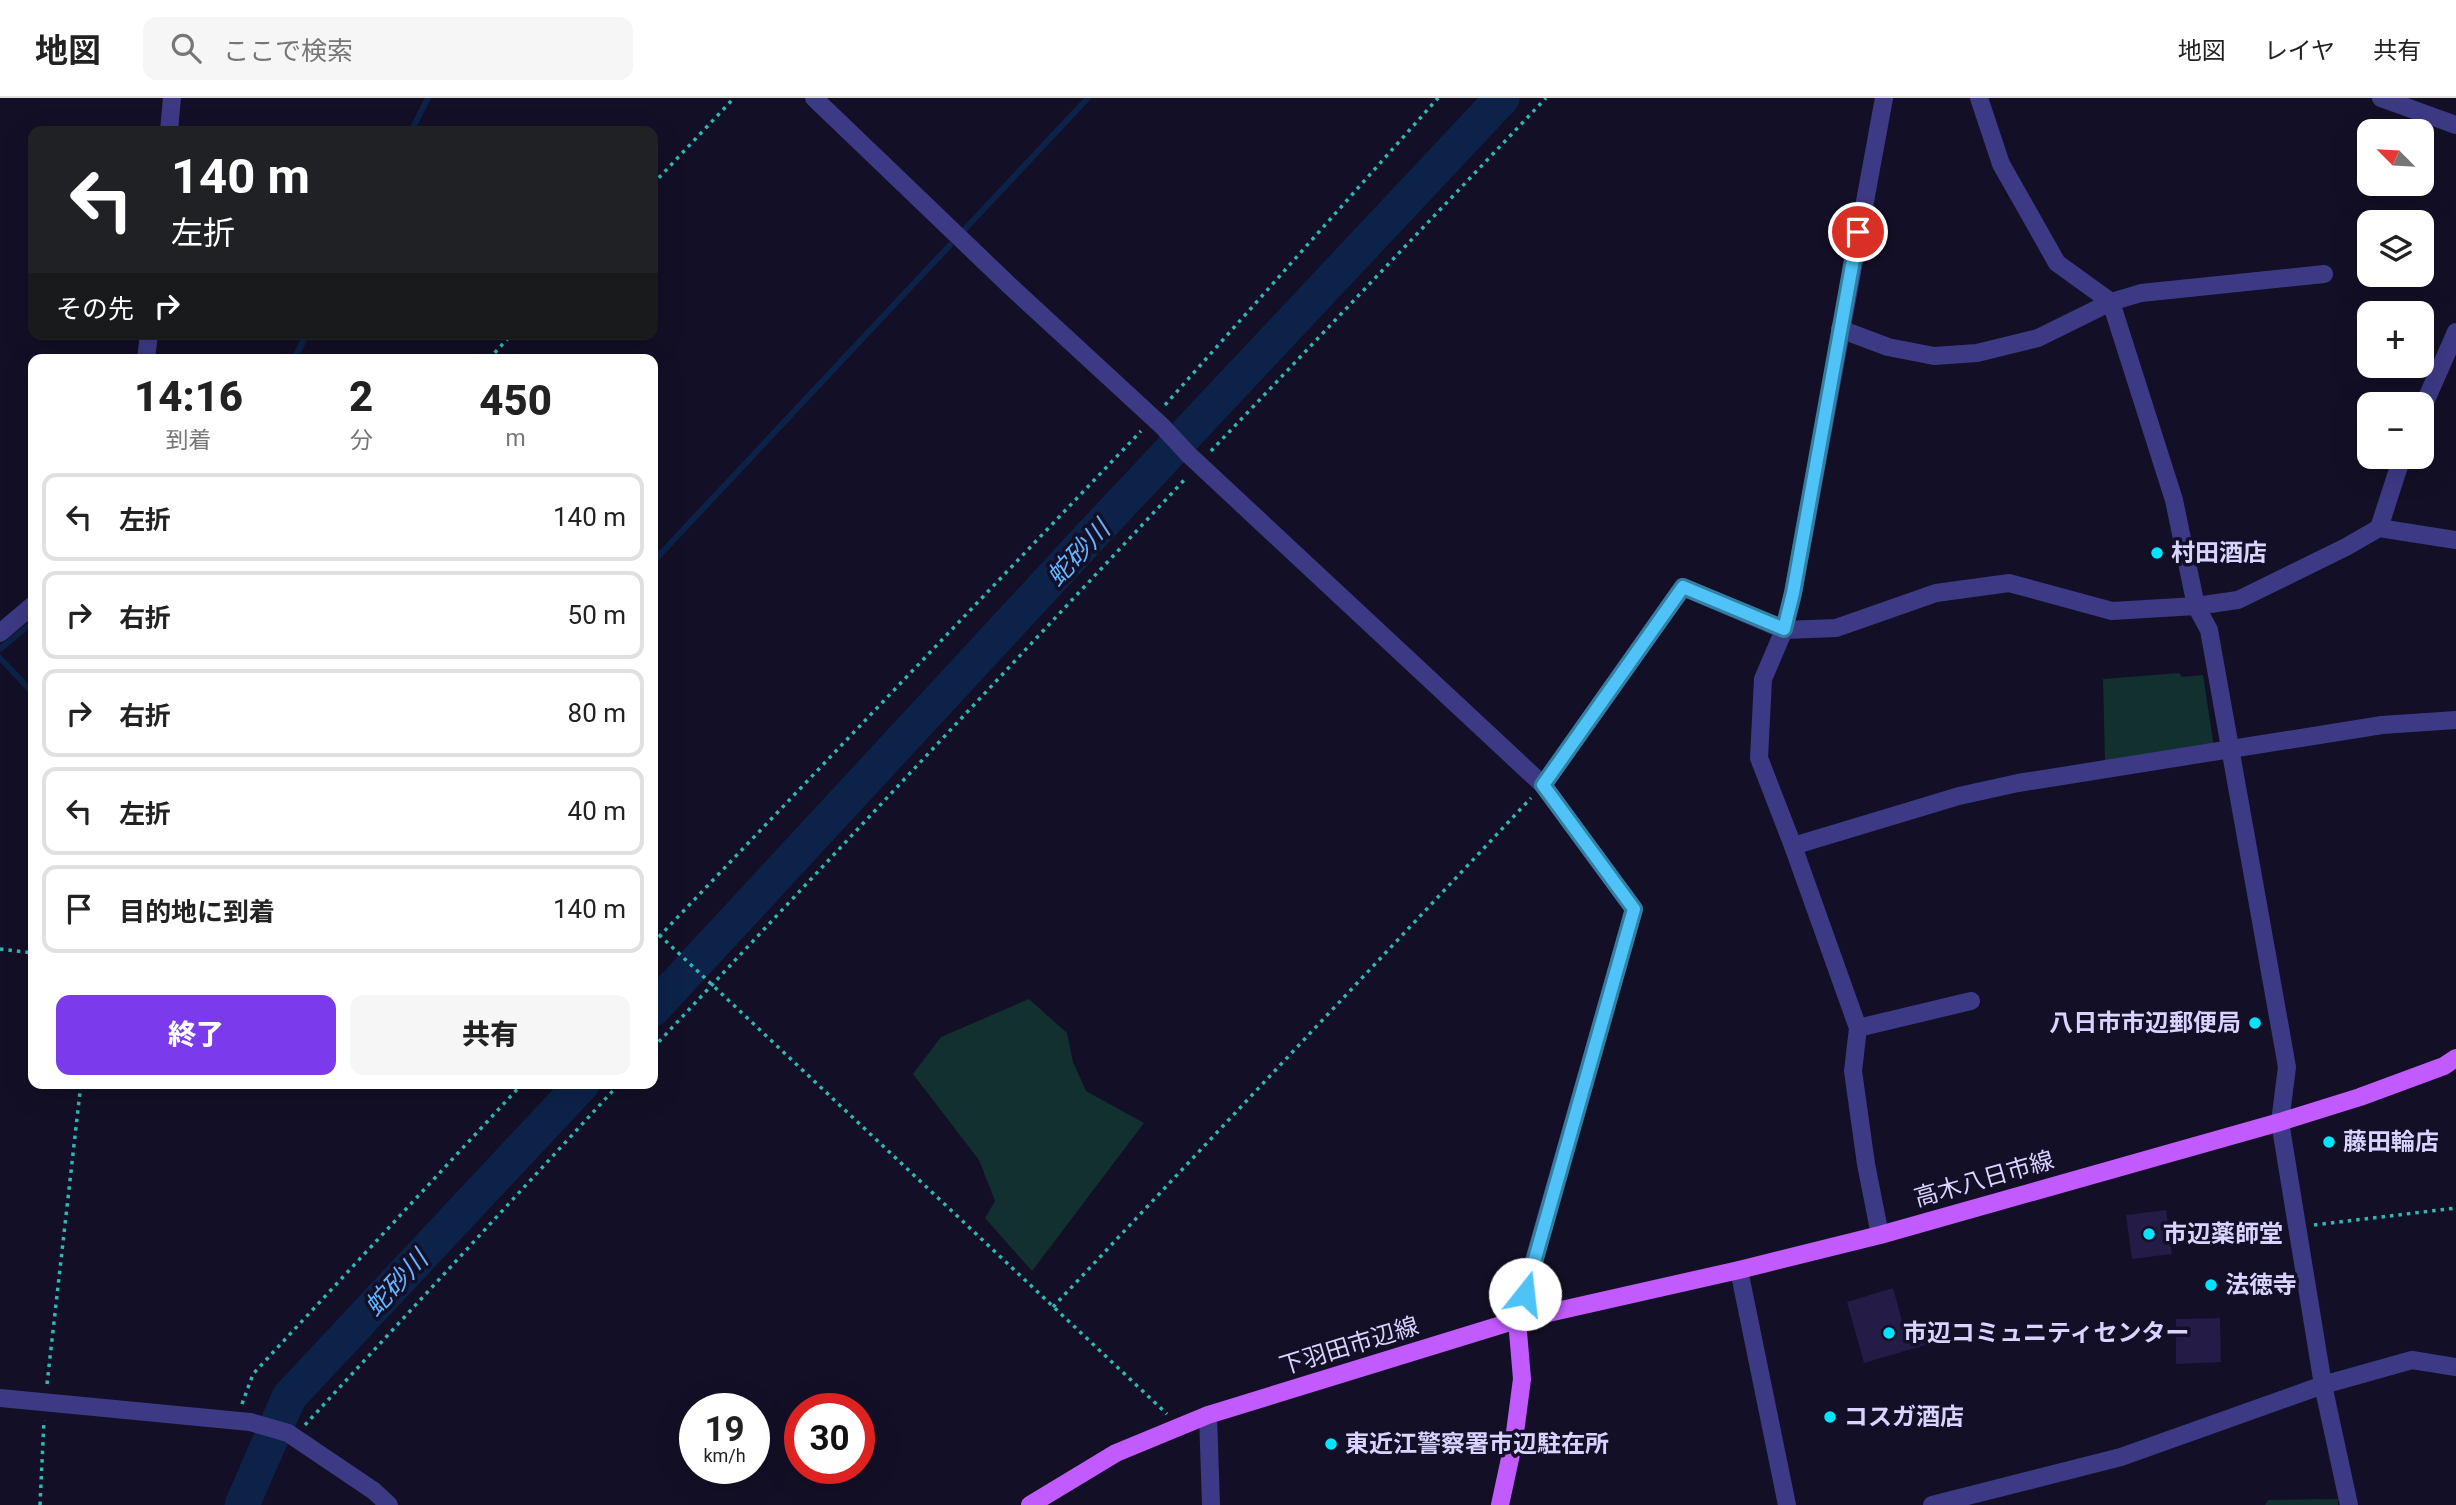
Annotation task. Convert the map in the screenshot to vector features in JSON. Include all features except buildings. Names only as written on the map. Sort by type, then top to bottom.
[{"type":"main road","name":"高木八日市線","points":[[1517,1320],[1880,1235],[2280,1122],[2360,1097],[2444,1066],[2456,1058]]},
{"type":"main road","name":"下羽田市辺線","points":[[1030,1505],[1116,1453],[1179,1425],[1517,1320]]},
{"type":"main road","points":[[1500,1505],[1514,1440],[1522,1379],[1517,1320]]},
{"type":"street","points":[[169,126],[172,98]]},
{"type":"street","points":[[814,98],[1193,459],[1543,785],[1634,909],[1517,1320]]},
{"type":"street","points":[[1880,1235],[1866,1164],[1853,1071],[1858,1028],[1759,758],[1763,679],[1784,629],[1793,593],[1884,98]]},
{"type":"street","points":[[1979,98],[2001,164],[2057,263],[2111,302],[2174,500],[2196,606],[2209,630],[2287,1067],[2280,1122],[2323,1385],[2349,1505]]},
{"type":"street","points":[[2381,98],[2456,125]]},
{"type":"street","points":[[1840,329],[1888,347],[1934,356],[1977,353],[2038,338],[2111,302],[2141,293],[2324,274]]},
{"type":"street","points":[[2430,392],[2456,332]]},
{"type":"street","points":[[2379,528],[2398,469]]},
{"type":"street","points":[[1543,785],[1683,587],[1784,629],[1836,628],[1936,593],[2009,583],[2112,611],[2196,606],[2238,600],[2379,528],[2456,540]]},
{"type":"street","points":[[0,633],[28,609]]},
{"type":"street","points":[[1793,846],[1959,796],[2018,783],[2382,725],[2456,720]]},
{"type":"street","points":[[1858,1028],[1971,1001]]},
{"type":"street","points":[[1739,1270],[1787,1505]]},
{"type":"street","points":[[1940,1504],[2121,1457],[2323,1385],[2412,1360],[2456,1367]]},
{"type":"street","points":[[0,1398],[243,1421],[291,1435],[374,1491],[389,1505]]},
{"type":"street","points":[[1208,1415],[1211,1505]]},
{"type":"path","points":[[658,179],[734,98]]},
{"type":"path","points":[[658,937],[1157,422],[1438,98]]},
{"type":"path","points":[[658,1043],[1193,459],[1546,98]]},
{"type":"path","points":[[494,354],[506,340]]},
{"type":"path","points":[[1054,1307],[1543,785]]},
{"type":"path","points":[[660,935],[1179,1425]]},
{"type":"path","points":[[0,949],[28,952]]},
{"type":"path","points":[[40,1505],[45,1402],[80,1089]]},
{"type":"path","points":[[243,1421],[253,1374],[517,1089]]},
{"type":"path","points":[[291,1435],[614,1089]]},
{"type":"path","points":[[2167,1228],[2198,1224],[2299,1231],[2456,1208]]},
{"type":"green space","points":[[2179,673],[2182,677],[2203,675],[2214,747],[2105,762],[2103,679]]},
{"type":"green space","points":[[1029,999],[1067,1033],[1073,1062],[1086,1091],[1144,1123],[1032,1271],[985,1218],[995,1201],[979,1160],[913,1074],[941,1037]]},
{"type":"green space","points":[[2338,1499],[2338,1505],[2265,1505],[2268,1500]]},
{"type":"waterway","points":[[414,126],[428,98]]},
{"type":"waterway","points":[[964,230],[1088,98]]},
{"type":"waterway","name":"蛇砂川","points":[[658,1004],[1086,541],[1502,98]]},
{"type":"waterway","points":[[658,557],[950,245]]},
{"type":"waterway","points":[[297,354],[304,340]]},
{"type":"waterway","points":[[0,649],[28,626]]},
{"type":"waterway","points":[[0,658],[28,688]]},
{"type":"waterway","name":"蛇砂川","points":[[242,1505],[289,1397],[577,1089]]},
{"type":"place","name":"村田酒店","points":[[2157,553]]},
{"type":"place","name":"八日市市辺郵便局","points":[[2255,1023]]},
{"type":"place","name":"藤田輪店","points":[[2329,1142]]},
{"type":"place","name":"市辺薬師堂","points":[[2149,1234]]},
{"type":"place","name":"法徳寺","points":[[2211,1285]]},
{"type":"place","name":"市辺コミュニティセンター","points":[[1889,1333]]},
{"type":"place","name":"コスガ酒店","points":[[1830,1417]]},
{"type":"place","name":"東近江警察署市辺駐在所","points":[[1331,1444]]},
{"type":"route","points":[[1525,1294],[1634,909],[1543,785],[1683,587],[1784,629],[1793,593],[1858,232]]}]
